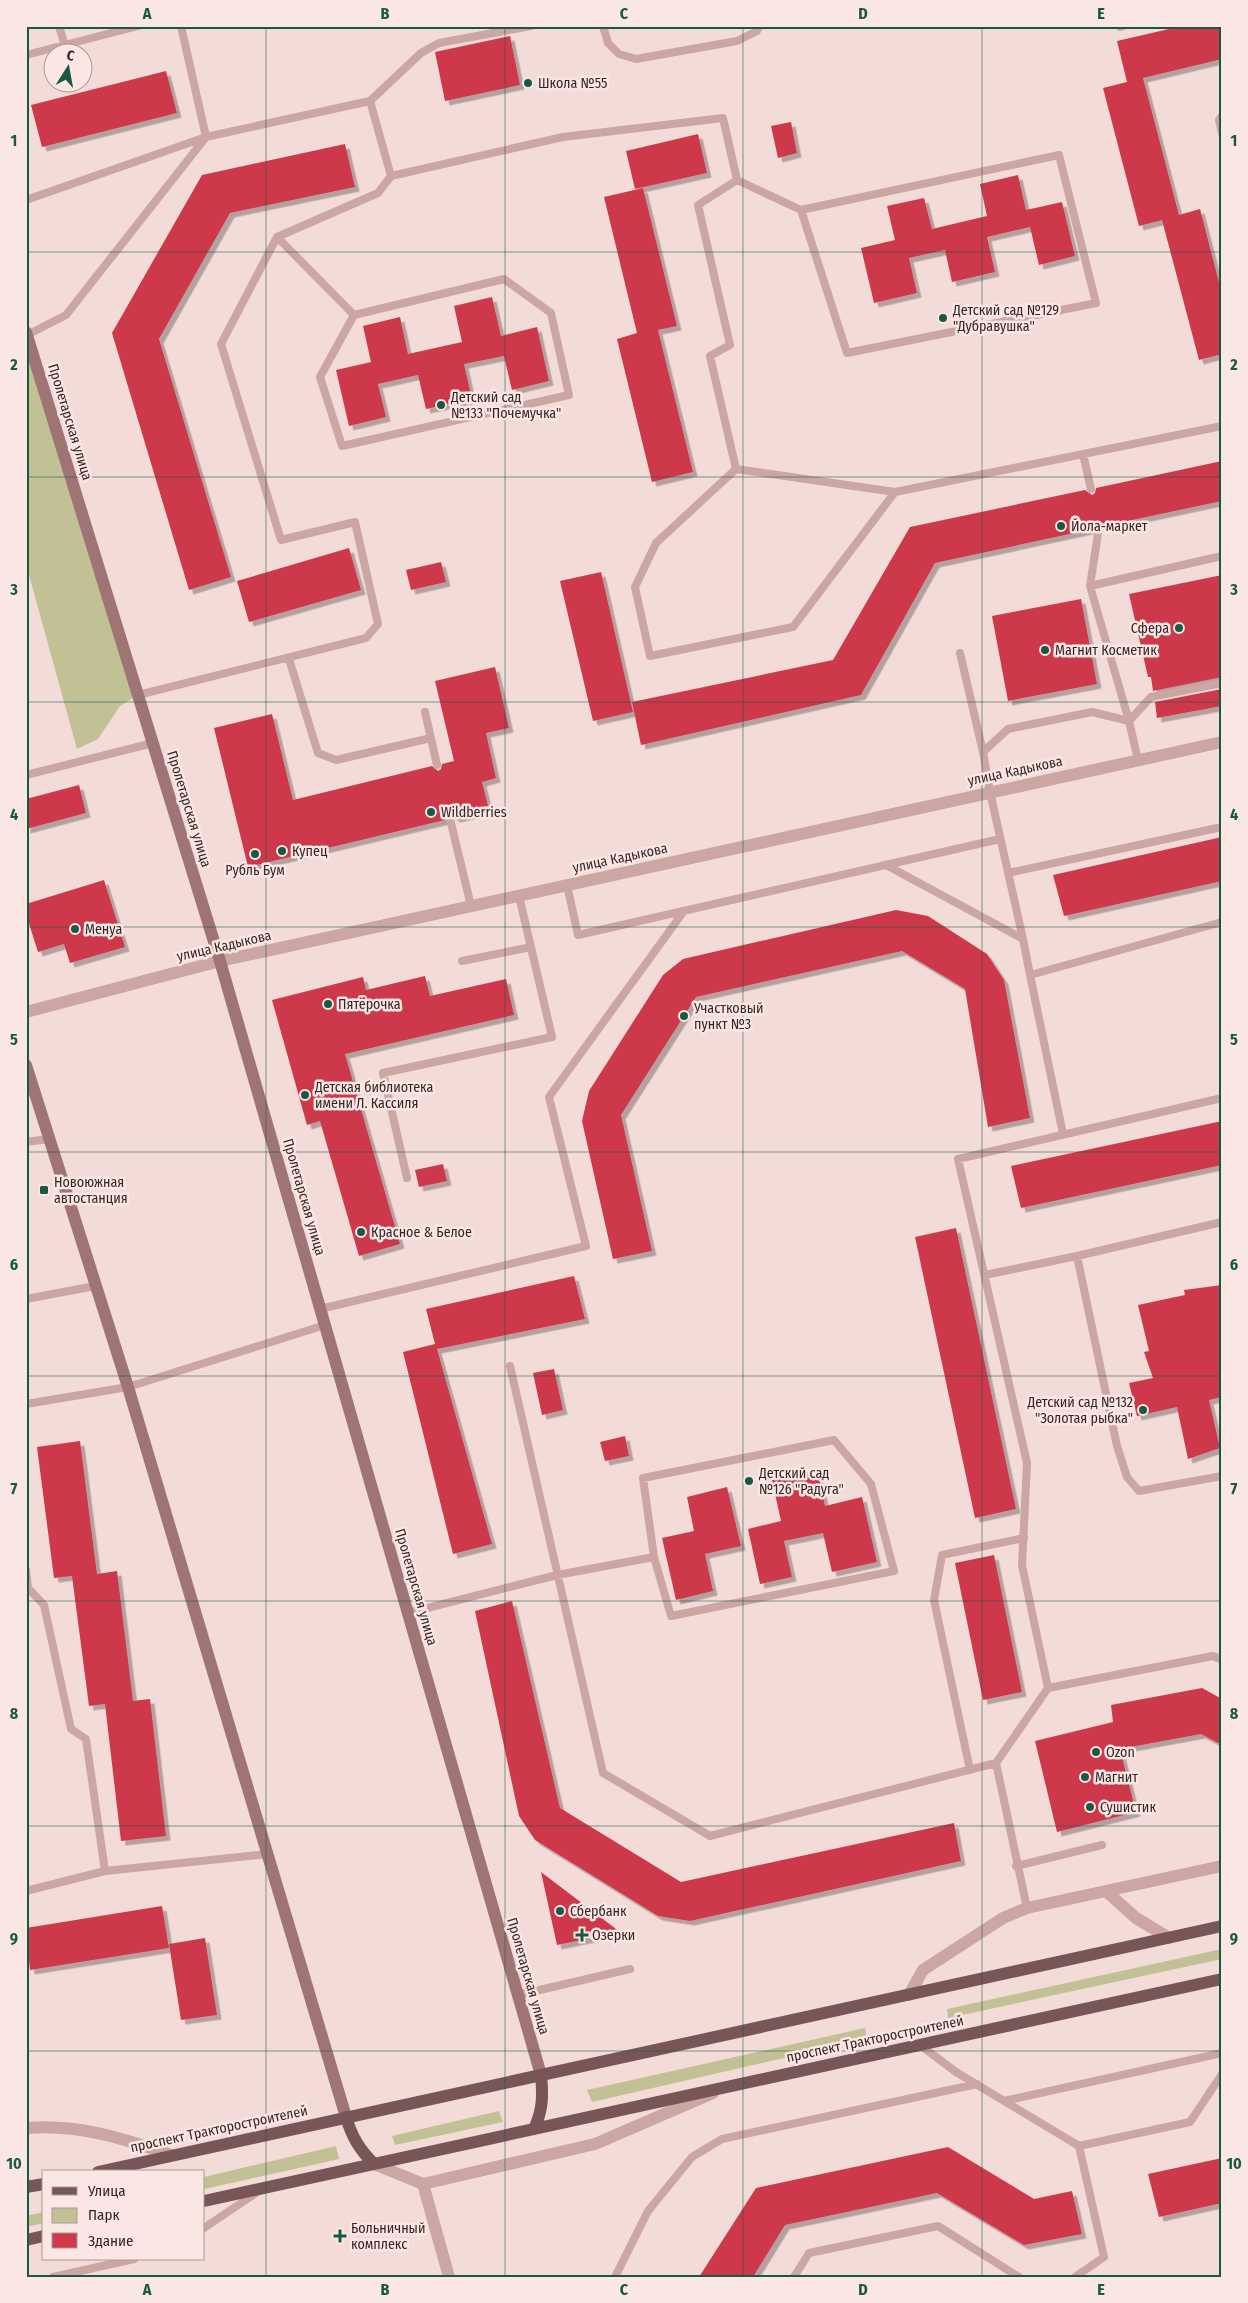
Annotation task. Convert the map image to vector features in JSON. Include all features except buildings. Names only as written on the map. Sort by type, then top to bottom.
[{"type":"main road","name":"проспект Тракторостроителей","points":[[107,2170],[1222,1926]]},
{"type":"main road","name":"проспект Тракторостроителей","points":[[205,2201],[1222,1979]]},
{"type":"main road","points":[[534,2129],[541,2115],[541,2075]]},
{"type":"main road","points":[[346,2117],[352,2137],[360,2150],[374,2164]]},
{"type":"main road","points":[[26,2187],[42,2184]]},
{"type":"main road","points":[[26,2240],[42,2236]]},
{"type":"street","name":"Пролетарская улица","points":[[27,334],[220,961],[541,2075]]},
{"type":"street","name":"улица Кадыкова","points":[[26,1012],[220,961],[1222,742]]},
{"type":"street","points":[[26,1065],[128,1387],[346,2117]]},
{"type":"street","points":[[909,1995],[923,1970],[1003,1918],[1027,1908],[1222,1866]]},
{"type":"street","points":[[1107,1892],[1136,1918],[1169,1938]]},
{"type":"street","points":[[374,2164],[423,2184],[595,2144],[728,2087]]},
{"type":"street","points":[[26,2128],[54,2126],[97,2132],[171,2155]]},
{"type":"street","points":[[423,2184],[450,2277]]},
{"type":"lane","points":[[59,26],[63,42]]},
{"type":"lane","points":[[79,42],[138,26]]},
{"type":"lane","points":[[181,26],[206,137]]},
{"type":"lane","points":[[26,200],[206,137],[370,101],[421,54],[439,44],[531,26]]},
{"type":"lane","points":[[603,26],[608,43],[619,54],[636,59],[736,41],[757,31],[759,26]]},
{"type":"lane","points":[[26,56],[42,52]]},
{"type":"lane","points":[[370,101],[391,176]]},
{"type":"lane","points":[[1222,116],[1219,120],[1222,132]]},
{"type":"lane","points":[[138,696],[366,638],[378,624],[354,522],[281,540],[221,344],[277,237],[378,193],[391,176],[563,137],[723,118],[737,180]]},
{"type":"lane","points":[[27,334],[66,315],[206,137]]},
{"type":"lane","points":[[737,180],[801,210],[1059,155],[1096,303],[848,353],[801,210]]},
{"type":"lane","points":[[736,469],[710,356],[730,346],[698,206],[737,180]]},
{"type":"lane","points":[[277,237],[354,315]]},
{"type":"lane","points":[[504,279],[551,313],[569,394],[342,446],[320,377],[354,315],[504,279]]},
{"type":"lane","points":[[736,469],[895,492],[1222,426]]},
{"type":"lane","points":[[1083,454],[1091,489]]},
{"type":"lane","points":[[736,469],[656,543],[635,587],[650,656],[793,627],[895,492]]},
{"type":"lane","points":[[1099,528],[1090,586],[1129,721],[1138,760]]},
{"type":"lane","points":[[1090,586],[1222,556]]},
{"type":"lane","points":[[960,654],[983,752],[1063,1134]]},
{"type":"lane","points":[[289,659],[318,753],[336,760],[431,738]]},
{"type":"lane","points":[[1129,721],[1151,697],[1222,683]]},
{"type":"lane","points":[[425,712],[437,765]]},
{"type":"lane","points":[[983,752],[1008,729],[1017,727],[1092,712],[1129,721]]},
{"type":"lane","points":[[26,775],[153,743]]},
{"type":"lane","points":[[450,819],[471,906]]},
{"type":"lane","points":[[1008,873],[1222,827]]},
{"type":"lane","points":[[566,885],[578,935],[1000,839]]},
{"type":"lane","points":[[886,865],[1023,939]]},
{"type":"lane","points":[[407,1178],[383,1073],[552,1037],[519,896]]},
{"type":"lane","points":[[320,1309],[586,1246],[549,1097],[684,911]]},
{"type":"lane","points":[[1030,976],[1222,922]]},
{"type":"lane","points":[[462,961],[531,947]]},
{"type":"lane","points":[[1048,1688],[1022,1565],[1027,1463],[958,1160],[1222,1098]]},
{"type":"lane","points":[[26,1142],[49,1139]]},
{"type":"lane","points":[[985,1274],[1077,1256],[1222,1222]]},
{"type":"lane","points":[[1077,1256],[1117,1446],[1127,1477],[1139,1491],[1222,1476]]},
{"type":"lane","points":[[26,1299],[95,1286]]},
{"type":"lane","points":[[26,1404],[128,1387],[325,1325]]},
{"type":"lane","points":[[510,1366],[603,1773],[710,1836],[996,1763],[1048,1688],[1213,1656],[1222,1660]]},
{"type":"lane","points":[[834,1440],[871,1484],[894,1571],[671,1616],[654,1557],[643,1478],[834,1440]]},
{"type":"lane","points":[[970,1770],[934,1600],[942,1555],[1024,1538]]},
{"type":"lane","points":[[408,1613],[557,1575],[654,1557]]},
{"type":"lane","points":[[26,1570],[28,1588],[44,1605],[71,1729],[86,1739],[105,1871]]},
{"type":"lane","points":[[996,1763],[1016,1866],[1027,1908]]},
{"type":"lane","points":[[1016,1866],[1102,1845]]},
{"type":"lane","points":[[26,1890],[105,1871],[268,1854]]},
{"type":"lane","points":[[518,1995],[630,1969]]},
{"type":"lane","points":[[920,2045],[977,2084],[1079,2146],[1190,2122],[1222,2074]]},
{"type":"lane","points":[[1004,2100],[1222,2053]]},
{"type":"lane","points":[[615,2277],[648,2211],[692,2158],[722,2139],[977,2084]]},
{"type":"lane","points":[[1075,2277],[1104,2258],[1079,2146]]},
{"type":"lane","points":[[205,2227],[263,2188]]},
{"type":"lane","points":[[794,2277],[809,2253],[938,2226],[1019,2277]]},
{"type":"lane","points":[[53,2277],[130,2260]]},
{"type":"green space","points":[[26,332],[138,695],[120,706],[98,739],[77,749],[26,564]]},
{"type":"green space","points":[[1222,1949],[1222,1959],[948,2018],[947,2009]]},
{"type":"green space","points":[[865,2028],[867,2039],[592,2102],[587,2090]]},
{"type":"green space","points":[[499,2111],[503,2122],[395,2145],[392,2136]]},
{"type":"green space","points":[[336,2146],[339,2159],[205,2189],[205,2177]]},
{"type":"green space","points":[[42,2212],[42,2223],[26,2227],[26,2216]]},
{"type":"place","name":"Школа №55","points":[[528,83]]},
{"type":"place","name":"Детский сад №129 \"Дубравушка\"","points":[[943,318]]},
{"type":"place","name":"Детский сад №133 \"Почемучка\"","points":[[441,405]]},
{"type":"place","name":"Йола-маркет","points":[[1061,526]]},
{"type":"place","name":"Сфера","points":[[1179,628]]},
{"type":"place","name":"Магнит Косметик","points":[[1045,650]]},
{"type":"place","name":"Wildberries","points":[[431,812]]},
{"type":"place","name":"Купец","points":[[282,851]]},
{"type":"place","name":"Рубль Бум","points":[[255,854]]},
{"type":"place","name":"Менуа","points":[[75,929]]},
{"type":"place","name":"Пятёрочка","points":[[328,1004]]},
{"type":"place","name":"Участковый пункт №3","points":[[684,1016]]},
{"type":"place","name":"Детская библиотека имени Л. Кассиля","points":[[305,1095]]},
{"type":"place","name":"Новоюжная автостанция","points":[[44,1190]]},
{"type":"place","name":"Красное & Белое","points":[[361,1232]]},
{"type":"place","name":"Детский сад №132 \"Золотая рыбка\"","points":[[1143,1410]]},
{"type":"place","name":"Детский сад №126 \"Радуга\"","points":[[749,1481]]},
{"type":"place","name":"Ozon","points":[[1096,1752]]},
{"type":"place","name":"Магнит","points":[[1085,1777]]},
{"type":"place","name":"Сушистик","points":[[1090,1807]]},
{"type":"place","name":"Сбербанк","points":[[560,1911]]},
{"type":"place","name":"Озерки","points":[[582,1935]]},
{"type":"place","name":"Больничный комплекс","points":[[340,2236]]}]
